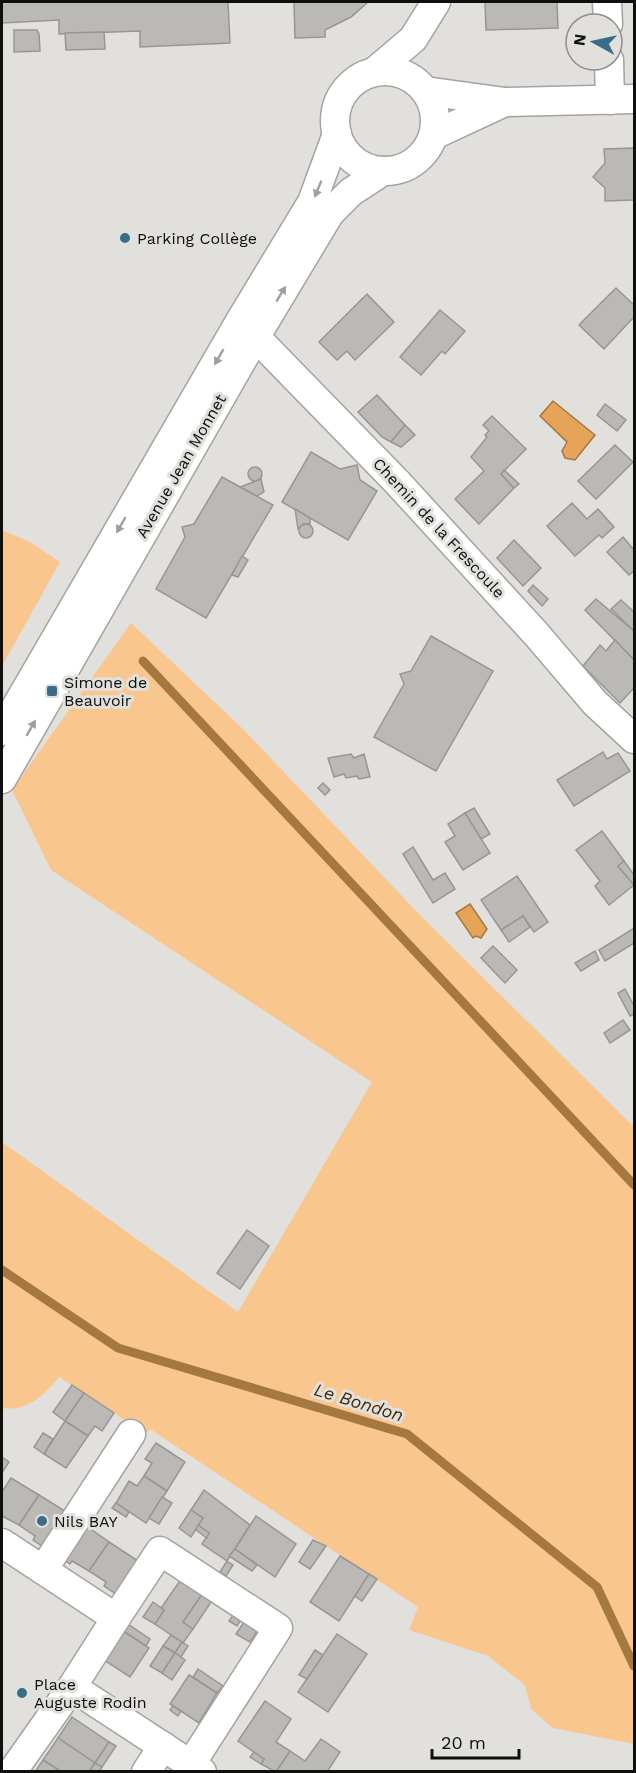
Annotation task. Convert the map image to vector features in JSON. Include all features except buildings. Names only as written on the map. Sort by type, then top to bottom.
[{"type":"street","points":[[374,72],[412,39],[436,2]]},
{"type":"street","points":[[412,39],[421,87]]},
{"type":"street","points":[[390,71],[405,75],[421,87],[433,104],[434,135],[426,150],[415,162],[400,170],[383,171],[368,168],[354,160],[343,148],[337,134],[336,119],[339,103],[347,89],[359,78],[374,72],[390,71]]},
{"type":"street","points":[[421,87],[505,102],[622,99],[613,72]]},
{"type":"street","points":[[434,135],[505,102]]},
{"type":"street","name":"Avenue Jean Monnet","points":[[2,779],[69,640],[248,328],[312,202],[337,134]]},
{"type":"street","name":"Avenue Jean Monnet","points":[[248,328],[330,213],[351,192],[383,171]]},
{"type":"street","name":"Chemin de la Frescoule","points":[[248,328],[397,482],[537,635],[595,704],[634,738]]},
{"type":"street","name":"Avenue Jean Monnet","points":[[2,731],[69,640]]},
{"type":"street","points":[[43,1570],[131,1434]]},
{"type":"street","points":[[6,1546],[116,1618]]},
{"type":"street","points":[[12,1772],[72,1687],[160,1551],[278,1629],[196,1768],[72,1687]]},
{"type":"street","points":[[146,1772],[163,1746]]},
{"type":"shaded area","points":[[553,401],[595,435],[575,460],[565,458],[562,451],[567,442],[540,416]]},
{"type":"shaded area","points":[[2,530],[30,542],[60,562],[2,666]]},
{"type":"shaded area","points":[[131,623],[243,729],[420,915],[634,1127],[634,1744],[553,1728],[531,1709],[525,1685],[488,1656],[409,1630],[418,1607],[150,1429],[146,1434],[59,1377],[41,1396],[28,1405],[11,1409],[2,1408],[2,1142],[238,1312],[372,1082],[51,870],[12,790]]},
{"type":"shaded area","points":[[470,904],[487,929],[481,938],[476,936],[473,938],[456,913]]},
{"type":"waterway","points":[[143,661],[634,1185]]},
{"type":"waterway","name":"Le Bondon","points":[[2,1270],[118,1348],[407,1434],[597,1587],[634,1666]]},
{"type":"place","name":"Parking Collège","points":[[125,238]]},
{"type":"place","name":"Simone de Beauvoir","points":[[52,691]]},
{"type":"place","name":"Nils BAY","points":[[42,1521]]},
{"type":"place","name":"Place Auguste Rodin","points":[[22,1693]]}]
